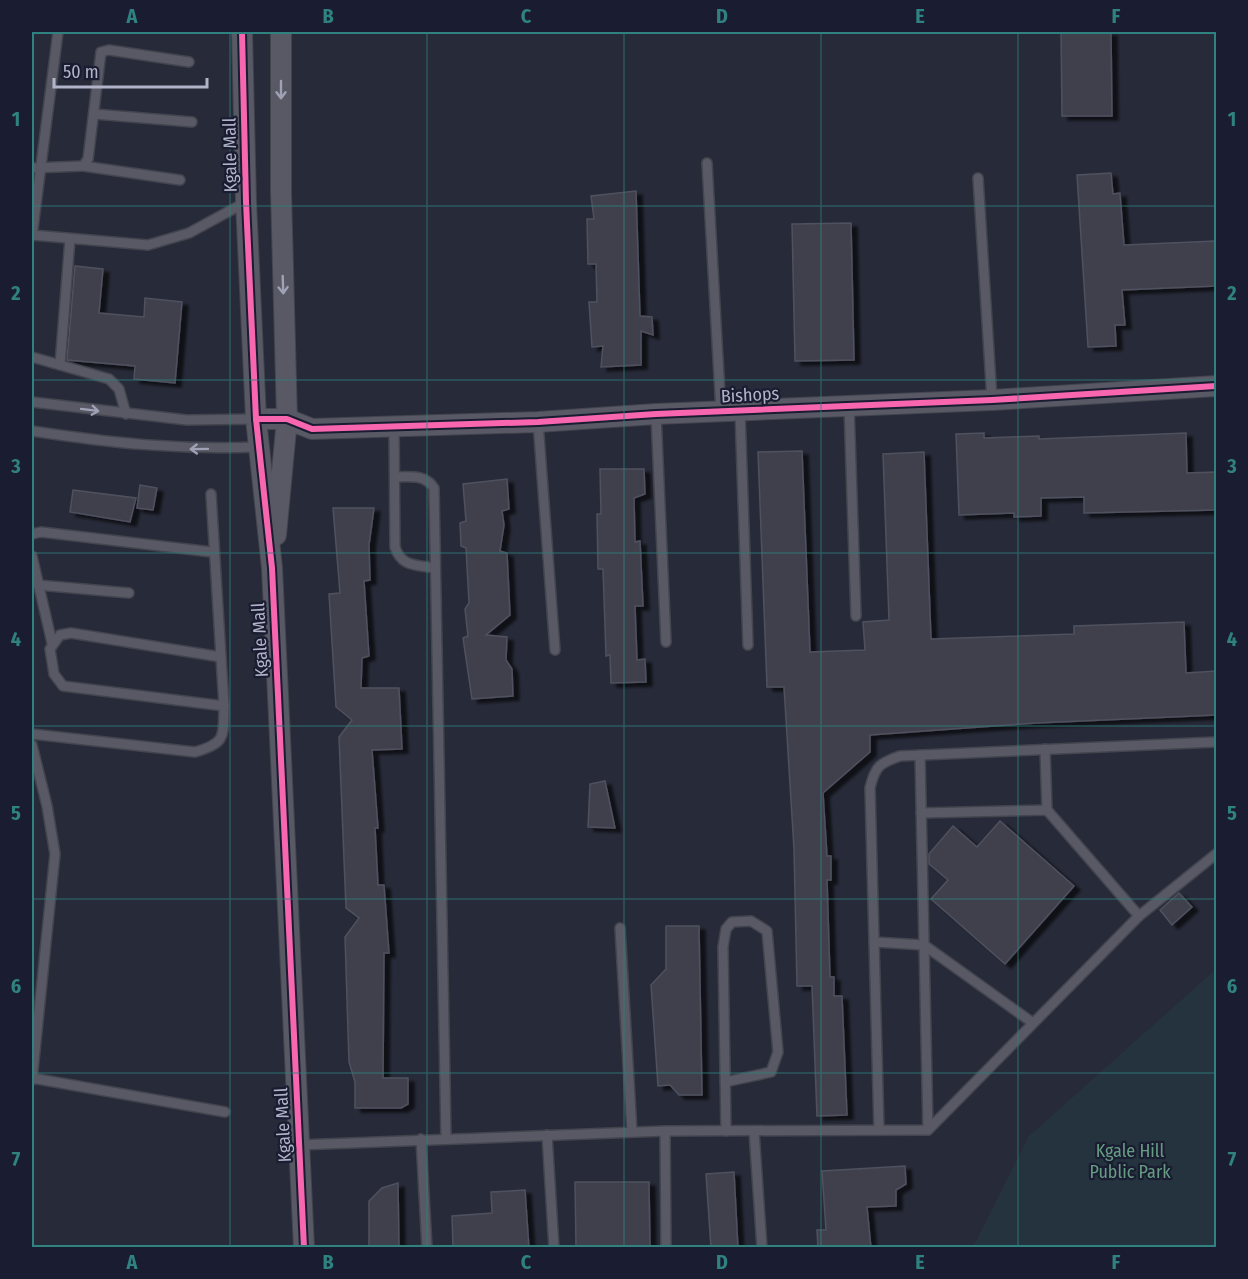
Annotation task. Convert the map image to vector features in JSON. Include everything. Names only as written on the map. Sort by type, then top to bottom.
[{"type":"street","name":"Kgale Mall","points":[[242,32],[246,202],[256,419],[272,568],[304,1248]]},
{"type":"street","name":"Kgale Mall","points":[[272,568],[287,419],[281,192],[280,32]]},
{"type":"street","name":"Bishops","points":[[287,419],[312,429],[394,427],[992,400],[1216,387]]},
{"type":"street","points":[[256,419],[287,419]]},
{"type":"street","name":"Bishops","points":[[286,443],[312,429]]},
{"type":"street","points":[[258,447],[286,443]]},
{"type":"lane","points":[[58,32],[36,169],[32,236],[148,245],[189,233],[246,202]]},
{"type":"lane","points":[[82,166],[88,159],[91,143],[99,55],[105,50],[189,62]]},
{"type":"lane","points":[[94,114],[192,122]]},
{"type":"lane","points":[[707,163],[730,412],[748,645]]},
{"type":"lane","points":[[36,169],[82,166],[180,180]]},
{"type":"lane","points":[[978,178],[992,400]]},
{"type":"lane","points":[[60,365],[70,238]]},
{"type":"lane","points":[[32,357],[109,379],[119,389],[126,414]]},
{"type":"lane","points":[[32,402],[187,420],[256,419]]},
{"type":"lane","points":[[849,406],[856,616]]},
{"type":"lane","points":[[656,414],[666,642]]},
{"type":"lane","points":[[538,422],[555,650]]},
{"type":"lane","points":[[394,427],[395,547],[398,556],[406,564],[435,568]]},
{"type":"lane","points":[[32,431],[115,443],[180,448],[258,447]]},
{"type":"lane","points":[[396,477],[417,477],[429,480],[434,488],[446,1138]]},
{"type":"lane","points":[[32,734],[195,752],[218,744],[222,738],[224,706],[212,552],[211,495]]},
{"type":"lane","points":[[32,534],[42,532],[212,552]]},
{"type":"lane","points":[[32,556],[52,643]]},
{"type":"lane","points":[[38,585],[129,593]]},
{"type":"lane","points":[[220,657],[71,633],[60,635],[52,643],[50,649],[54,674],[63,686],[224,706]]},
{"type":"lane","points":[[879,1130],[870,788],[873,772],[885,761],[900,756],[1216,742]]},
{"type":"lane","points":[[32,745],[48,806],[55,854],[32,1079],[225,1112]]},
{"type":"lane","points":[[1045,749],[1047,810],[1140,916]]},
{"type":"lane","points":[[920,755],[928,1130]]},
{"type":"lane","points":[[921,813],[1047,810]]},
{"type":"lane","points":[[298,1145],[665,1131],[928,1130],[1140,916],[1216,854]]},
{"type":"lane","points":[[725,1082],[771,1072],[777,1062],[767,931],[751,921],[732,922],[726,929],[723,946],[725,1082],[726,1131]]},
{"type":"lane","points":[[620,928],[632,1132]]},
{"type":"lane","points":[[874,942],[924,945],[1032,1023]]},
{"type":"lane","points":[[665,1131],[666,1248]]},
{"type":"lane","points":[[754,1131],[762,1248]]},
{"type":"lane","points":[[547,1135],[554,1248]]},
{"type":"lane","points":[[421,1139],[427,1248]]},
{"type":"green space","name":"Kgale Hill Public Park","points":[[1216,969],[1216,1247],[973,1247],[1029,1136]]},
{"type":"building","points":[[1061,32],[1111,32],[1112,116],[1062,116]]},
{"type":"building","points":[[1111,173],[1113,194],[1120,193],[1124,245],[1215,241],[1216,286],[1122,290],[1125,325],[1115,325],[1116,346],[1088,347],[1077,175]]},
{"type":"building","points":[[636,191],[640,316],[652,317],[653,335],[641,331],[641,365],[601,367],[603,346],[592,347],[589,302],[597,302],[596,264],[588,264],[587,219],[594,219],[591,196]]},
{"type":"building","points":[[851,223],[854,360],[795,361],[792,224]]},
{"type":"building","points":[[75,266],[103,269],[99,313],[144,317],[145,298],[182,302],[175,383],[134,379],[135,366],[67,360]]},
{"type":"building","points":[[984,433],[984,438],[1039,436],[1039,439],[1186,433],[1187,473],[1216,472],[1216,510],[1084,513],[1084,497],[1041,498],[1041,516],[1014,517],[1014,513],[959,515],[956,434]]},
{"type":"building","points":[[802,451],[810,652],[865,650],[863,622],[889,620],[883,454],[924,452],[931,639],[1074,634],[1074,626],[1184,622],[1186,673],[1216,671],[1216,715],[1037,723],[870,735],[870,752],[823,793],[827,856],[831,856],[831,880],[827,880],[830,977],[834,977],[834,996],[842,996],[847,1115],[817,1116],[812,986],[797,986],[794,849],[784,687],[767,687],[758,452]]},
{"type":"building","points":[[600,469],[644,469],[645,494],[634,498],[635,542],[640,541],[643,606],[635,606],[637,660],[645,659],[646,682],[611,683],[610,655],[606,656],[603,569],[598,569],[597,514],[601,514]]},
{"type":"building","points":[[507,479],[509,509],[502,511],[504,525],[500,551],[507,553],[510,615],[486,635],[507,637],[506,660],[512,669],[513,696],[472,699],[463,638],[468,636],[465,609],[469,603],[466,548],[461,546],[460,523],[466,521],[463,484]]},
{"type":"building","points":[[140,485],[157,488],[153,510],[137,508]]},
{"type":"building","points":[[73,490],[136,498],[130,522],[70,512]]},
{"type":"building","points":[[333,508],[374,508],[369,545],[370,580],[364,581],[369,656],[362,658],[361,688],[399,688],[402,749],[372,750],[378,828],[375,828],[378,885],[384,885],[389,953],[384,953],[383,1078],[408,1078],[408,1104],[401,1108],[355,1108],[355,1082],[349,1062],[345,937],[359,918],[346,908],[339,737],[352,720],[336,707],[329,594],[340,593]]},
{"type":"building","points":[[605,781],[615,828],[588,827],[590,784]]},
{"type":"building","points":[[1000,821],[1074,886],[1005,964],[931,899],[948,880],[929,864],[929,854],[953,826],[977,847]]},
{"type":"building","points":[[1179,893],[1192,907],[1172,925],[1160,910]]},
{"type":"building","points":[[666,926],[699,926],[702,1095],[679,1095],[670,1085],[658,1086],[651,985],[666,969]]},
{"type":"building","points":[[905,1166],[906,1184],[896,1190],[896,1206],[867,1207],[871,1248],[818,1248],[817,1230],[826,1230],[822,1171]]},
{"type":"building","points":[[734,1172],[738,1248],[711,1248],[706,1174]]},
{"type":"building","points":[[575,1182],[649,1182],[650,1248],[576,1248]]},
{"type":"building","points":[[398,1183],[399,1248],[369,1248],[369,1201],[382,1188]]},
{"type":"building","points":[[525,1190],[529,1248],[453,1248],[452,1216],[492,1213],[491,1192]]},
{"type":"cycle path","points":[[242,32],[246,202],[256,419],[272,568],[304,1248]]},
{"type":"cycle path","points":[[256,419],[287,419],[312,429],[538,422],[656,414],[992,400],[1216,386]]}]
